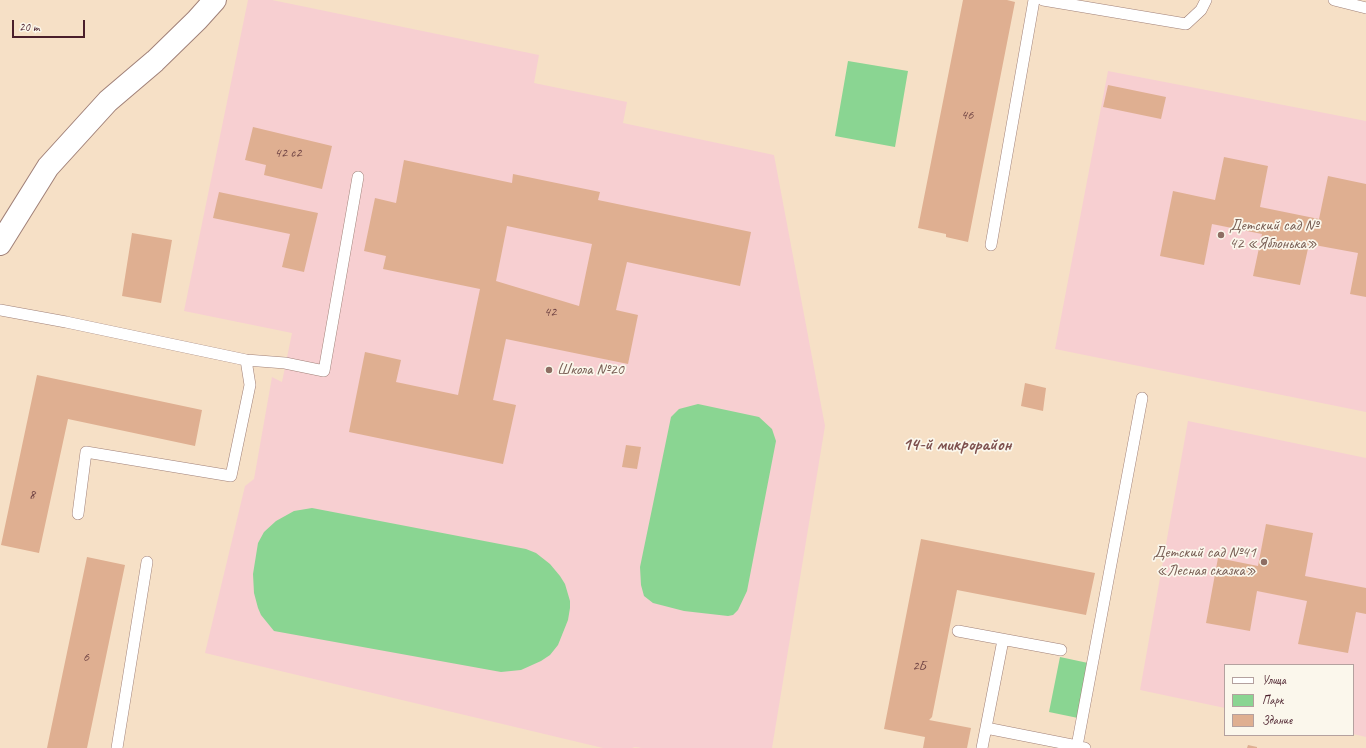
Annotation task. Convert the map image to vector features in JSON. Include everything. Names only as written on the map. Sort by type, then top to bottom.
[{"type":"street","points":[[0,244],[48,166],[108,101],[155,61],[215,0]]},
{"type":"lane","points":[[991,245],[1034,0]]},
{"type":"lane","points":[[1043,0],[1186,24],[1201,10],[1206,0]]},
{"type":"lane","points":[[1334,0],[1366,8]]},
{"type":"lane","points":[[0,310],[66,322],[246,360],[286,363],[324,371],[358,177]]},
{"type":"lane","points":[[78,514],[86,452],[231,476],[250,385],[246,360]]},
{"type":"lane","points":[[986,728],[1081,747],[1142,398]]},
{"type":"lane","points":[[117,748],[146,562]]},
{"type":"lane","points":[[958,631],[1061,650]]},
{"type":"lane","points":[[982,748],[1003,640]]},
{"type":"shaded area","name":"Школа №20","points":[[248,0],[272,0],[539,55],[534,83],[627,102],[623,123],[774,155],[825,426],[772,748],[603,748],[205,653],[245,486],[254,479],[272,377],[282,382],[292,333],[184,311]]},
{"type":"shaded area","name":"Детский сад № 42 «Яблонька»","points":[[1108,71],[1366,121],[1366,412],[1055,349]]},
{"type":"shaded area","name":"Детский сад №41 «Лесная сказка»","points":[[1188,421],[1366,458],[1366,737],[1354,734],[1354,664],[1224,664],[1224,708],[1140,690]]},
{"type":"green space","points":[[848,61],[908,71],[895,147],[835,136]]},
{"type":"green space","points":[[698,404],[759,417],[772,429],[776,441],[747,591],[738,610],[733,615],[728,616],[684,611],[653,603],[644,596],[641,585],[640,567],[671,417],[679,409]]},
{"type":"green space","points":[[312,508],[526,549],[536,553],[550,564],[560,576],[565,584],[570,601],[568,620],[558,645],[550,655],[541,661],[521,670],[501,672],[274,631],[261,615],[254,593],[253,574],[258,543],[264,532],[276,521],[294,511]]},
{"type":"green space","points":[[1060,657],[1088,663],[1078,718],[1049,712]]},
{"type":"building","points":[[963,0],[1007,0],[1015,2],[968,242],[946,237],[946,234],[918,228]]},
{"type":"building","points":[[1108,85],[1166,97],[1161,119],[1103,107]]},
{"type":"building","points":[[253,127],[332,146],[322,189],[264,175],[266,165],[245,160]]},
{"type":"building","points":[[1224,157],[1268,166],[1260,207],[1319,219],[1328,176],[1366,184],[1366,297],[1350,294],[1358,253],[1309,244],[1300,285],[1253,276],[1262,234],[1212,224],[1204,265],[1160,256],[1173,191],[1215,200]]},
{"type":"building","points":[[404,160],[512,183],[513,174],[600,192],[598,200],[751,232],[740,286],[627,262],[616,310],[638,315],[628,364],[506,339],[493,400],[516,405],[503,464],[349,432],[365,352],[401,360],[396,382],[458,395],[480,289],[383,269],[386,256],[364,251],[375,198],[396,203]],"holes":[[[507,226],[592,244],[579,306],[496,281]]]},
{"type":"building","points":[[219,192],[318,213],[304,272],[282,267],[290,234],[213,218]]},
{"type":"building","points":[[132,233],[172,240],[161,303],[122,296]]},
{"type":"building","points":[[37,375],[202,410],[195,446],[68,419],[39,553],[1,545]]},
{"type":"building","points":[[1025,383],[1046,388],[1043,411],[1021,406]]},
{"type":"building","points":[[626,445],[641,447],[637,469],[622,467]]},
{"type":"building","points":[[1266,524],[1313,533],[1305,576],[1366,588],[1366,614],[1356,612],[1348,653],[1298,644],[1307,601],[1257,591],[1250,631],[1206,623],[1218,558],[1258,566]]},
{"type":"building","points":[[921,539],[1095,573],[1086,615],[957,590],[932,717],[929,720],[971,728],[967,748],[923,748],[925,737],[884,729]]},
{"type":"building","points":[[87,557],[125,565],[87,748],[47,748]]},
{"type":"building","points":[[1248,745],[1257,747],[1257,748],[1247,748]]},
{"type":"place","name":"Детский сад № 42 «Яблонька»","points":[[1221,235]]},
{"type":"place","name":"Школа №20","points":[[549,370]]},
{"type":"place","name":"Детский сад №41 «Лесная сказка»","points":[[1264,562]]},
{"type":"district","name":"14-й микрорайон","points":[[957,445]]}]
